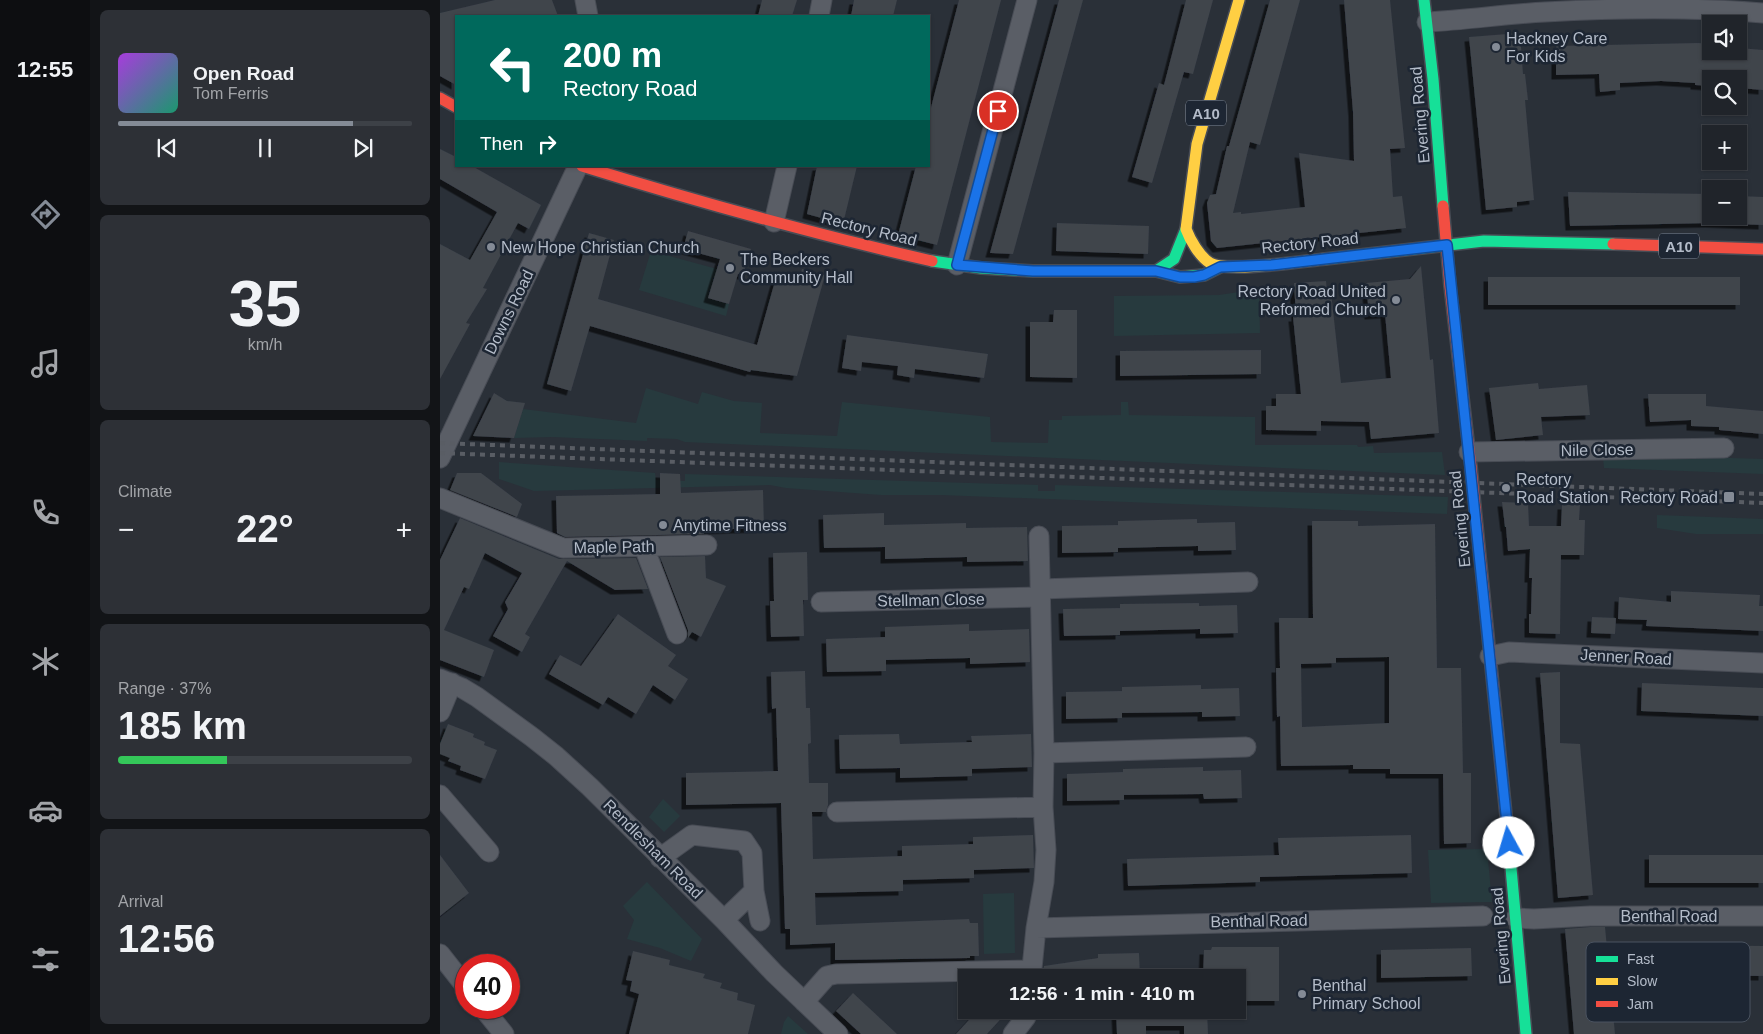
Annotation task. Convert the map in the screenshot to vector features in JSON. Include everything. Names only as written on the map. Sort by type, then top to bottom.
[{"type":"main road","name":"A10","points":[[1186,229],[1197,144],[1238,0]]},
{"type":"main road","name":"Evering Road","points":[[1424,0],[1526,1034]]},
{"type":"main road","points":[[440,98],[455,107]]},
{"type":"main road","name":"Rectory Road","points":[[583,167],[774,222],[880,250],[957,265],[1033,271],[1156,271],[1180,277],[1194,277],[1204,275],[1220,267],[1272,265],[1447,245],[1502,241],[1763,249]]},
{"type":"main road","points":[[1186,229],[1191,242],[1209,263],[1220,267]]},
{"type":"main road","points":[[1156,271],[1174,259],[1186,229]]},
{"type":"street","points":[[585,0],[588,15]]},
{"type":"street","points":[[819,15],[822,0]]},
{"type":"street","points":[[957,265],[1027,0]]},
{"type":"street","points":[[1427,22],[1543,12],[1638,7],[1697,8],[1763,13]]},
{"type":"street","name":"Downs Road","points":[[440,458],[580,167]]},
{"type":"street","points":[[774,222],[787,167]]},
{"type":"street","name":"Nile Close","points":[[1470,460],[1724,448]]},
{"type":"street","name":"Maple Path","points":[[440,498],[563,548],[707,546]]},
{"type":"street","points":[[1032,969],[1044,882],[1046,850],[1039,536]]},
{"type":"street","points":[[644,547],[677,634]]},
{"type":"street","name":"Stellman Close","points":[[821,602],[1248,582]]},
{"type":"street","name":"Jenner Road","points":[[1490,656],[1509,652],[1763,663]]},
{"type":"street","name":"Rendlesham Road","points":[[440,712],[446,681],[477,697],[556,756],[590,787],[724,920],[774,973],[838,1034]]},
{"type":"street","points":[[1044,753],[1246,747]]},
{"type":"street","points":[[440,795],[489,852]]},
{"type":"street","points":[[837,812],[1044,807]]},
{"type":"street","points":[[660,858],[692,835],[744,841],[752,853],[754,891],[760,921]]},
{"type":"street","points":[[724,920],[754,891]]},
{"type":"street","name":"Benthal Road","points":[[1036,928],[1483,916]]},
{"type":"street","name":"Benthal Road","points":[[1516,918],[1763,916]]},
{"type":"street","points":[[440,954],[455,973]]},
{"type":"street","points":[[804,1002],[827,976],[836,974],[958,974]]},
{"type":"street","points":[[491,1019],[504,1034]]},
{"type":"street","points":[[1013,1034],[1024,1019]]},
{"type":"green space","points":[[651,251],[717,269],[708,298],[729,304],[726,316],[639,290]]},
{"type":"green space","points":[[1259,289],[1260,333],[1114,336],[1114,296],[1219,295]]},
{"type":"green space","points":[[646,388],[698,404],[702,392],[734,401],[762,403],[760,433],[837,436],[842,402],[990,417],[991,442],[1048,443],[1049,420],[1062,420],[1062,416],[1121,415],[1121,402],[1128,402],[1129,415],[1255,417],[1255,445],[1357,445],[1358,447],[1373,446],[1374,453],[1442,452],[1445,475],[685,442],[677,439],[647,438],[647,441],[552,437],[514,438],[523,409],[636,423]]},
{"type":"green space","points":[[1669,456],[1763,459],[1763,474],[1604,468],[1603,457]]},
{"type":"green space","points":[[499,462],[655,473],[656,480],[685,481],[685,474],[1038,485],[1038,491],[1055,491],[1055,485],[1448,497],[1447,514],[941,495],[881,495],[786,488],[770,485],[534,491],[499,479]]},
{"type":"green space","points":[[1657,515],[1763,519],[1763,534],[1696,534],[1657,528]]},
{"type":"green space","points":[[663,799],[680,816],[664,832],[649,817]]},
{"type":"green space","points":[[1487,849],[1492,902],[1431,903],[1428,850]]},
{"type":"green space","points":[[647,882],[702,939],[691,961],[660,948],[627,939],[634,920],[623,906]]},
{"type":"green space","points":[[1014,893],[1015,953],[984,954],[983,894]]},
{"type":"green space","points":[[788,1016],[808,1034],[781,1034],[784,1022]]},
{"type":"building","points":[[495,0],[552,0],[558,15],[455,15],[455,84],[440,76],[440,13]]},
{"type":"building","points":[[762,0],[797,0],[792,15],[758,15]]},
{"type":"building","points":[[854,0],[897,0],[893,15],[851,15]]},
{"type":"building","points":[[959,0],[1001,0],[937,245],[898,235],[916,167],[930,167],[930,111]]},
{"type":"building","points":[[1059,0],[1083,0],[1013,254],[990,253]]},
{"type":"building","points":[[1186,0],[1213,0],[1193,74],[1184,72],[1152,183],[1132,177],[1159,83],[1164,85]]},
{"type":"building","points":[[1270,0],[1300,0],[1260,145],[1250,142],[1233,213],[1241,212],[1241,214],[1305,207],[1299,153],[1354,161],[1353,112],[1344,0],[1390,0],[1405,148],[1390,149],[1393,197],[1402,196],[1406,228],[1217,248],[1211,241],[1207,203],[1210,195],[1216,194],[1227,146],[1229,146]]},
{"type":"building","points":[[1520,33],[1523,74],[1525,74],[1528,100],[1525,100],[1534,200],[1517,202],[1517,207],[1486,210],[1469,37]]},
{"type":"building","points":[[1702,43],[1702,60],[1747,60],[1747,49],[1763,50],[1763,90],[1747,89],[1747,70],[1702,70],[1702,85],[1695,85],[1695,83],[1661,81],[1620,83],[1620,90],[1600,92],[1599,74],[1556,75],[1556,46]]},
{"type":"building","points":[[440,149],[455,156],[455,167],[474,167],[541,205],[529,229],[518,223],[483,288],[487,289],[466,323],[470,324],[440,379],[440,244],[470,260],[497,212],[440,179]]},
{"type":"building","points":[[817,167],[857,167],[843,224],[807,214]]},
{"type":"building","points":[[1568,192],[1702,194],[1702,223],[1570,226]]},
{"type":"building","points":[[1747,196],[1763,197],[1763,225],[1747,224]]},
{"type":"building","points":[[1057,223],[1149,226],[1148,254],[1056,251]]},
{"type":"building","name":"The Beckers Community Hall","points":[[688,231],[751,249],[743,275],[738,274],[729,304],[708,298],[720,259],[683,249]]},
{"type":"building","points":[[589,233],[614,240],[598,299],[757,345],[777,274],[799,280],[802,269],[825,275],[797,376],[751,370],[750,372],[590,326],[571,391],[547,384]]},
{"type":"building","points":[[1421,266],[1430,360],[1433,359],[1439,433],[1371,439],[1369,422],[1321,421],[1321,431],[1266,430],[1266,406],[1276,406],[1276,394],[1301,394],[1293,317],[1296,317],[1294,283],[1326,281],[1327,292],[1331,292],[1341,383],[1391,378],[1385,314],[1369,315],[1366,283],[1410,279]]},
{"type":"building","points":[[1488,277],[1740,277],[1740,305],[1488,305]]},
{"type":"building","points":[[1054,310],[1077,310],[1077,378],[1030,377],[1030,322],[1053,322]]},
{"type":"building","points":[[847,335],[988,354],[984,378],[915,369],[914,378],[897,375],[898,366],[862,362],[861,371],[842,368]]},
{"type":"building","points":[[1261,350],[1261,374],[1120,376],[1120,351]]},
{"type":"building","points":[[1538,383],[1539,389],[1587,385],[1590,415],[1541,417],[1543,435],[1496,440],[1489,388]]},
{"type":"building","points":[[494,393],[507,401],[525,403],[514,438],[473,436]]},
{"type":"building","points":[[1648,394],[1706,394],[1706,406],[1763,411],[1763,434],[1719,430],[1719,427],[1691,426],[1691,420],[1650,422]]},
{"type":"building","points":[[457,473],[481,473],[522,504],[517,517],[450,490]]},
{"type":"building","points":[[660,473],[680,474],[681,493],[763,490],[764,528],[704,530],[704,534],[565,537],[557,533],[556,496],[660,494]]},
{"type":"building","points":[[1502,502],[1528,503],[1529,526],[1561,526],[1562,505],[1580,505],[1579,520],[1585,520],[1584,555],[1561,555],[1560,634],[1529,633],[1532,578],[1529,578],[1530,549],[1508,551]]},
{"type":"building","points":[[884,513],[884,525],[966,523],[966,528],[1027,527],[1028,561],[967,562],[967,557],[885,559],[885,547],[824,548],[823,515]]},
{"type":"building","points":[[460,518],[559,559],[636,558],[648,589],[615,590],[567,561],[525,634],[530,637],[522,652],[493,636],[508,609],[505,602],[522,573],[485,553],[469,589],[464,587],[444,630],[494,650],[484,677],[440,660],[440,560]]},
{"type":"building","points":[[1197,519],[1197,523],[1235,522],[1236,550],[1198,551],[1198,546],[1118,548],[1118,552],[1062,553],[1062,526],[1118,525],[1118,521]]},
{"type":"building","points":[[1312,521],[1358,521],[1358,526],[1435,524],[1437,668],[1461,668],[1463,773],[1471,773],[1471,843],[1444,844],[1443,774],[1390,774],[1390,769],[1353,769],[1353,765],[1281,766],[1280,716],[1277,717],[1276,668],[1280,668],[1279,618],[1313,618]],"holes":[[[1389,657],[1389,723],[1302,727],[1301,664],[1336,663],[1336,658]]]},
{"type":"building","points":[[807,552],[808,600],[803,600],[804,636],[771,637],[770,601],[774,601],[773,553]]},
{"type":"building","points":[[705,556],[706,578],[726,586],[701,637],[692,632],[688,638],[688,630],[660,557]]},
{"type":"building","points":[[1671,591],[1760,595],[1759,606],[1763,606],[1763,631],[1646,626],[1647,620],[1618,619],[1619,597],[1671,602]]},
{"type":"building","points":[[1199,603],[1199,606],[1237,605],[1238,633],[1200,634],[1200,629],[1120,631],[1120,635],[1064,636],[1063,609],[1120,608],[1120,604]]},
{"type":"building","points":[[618,614],[676,655],[668,666],[688,679],[675,700],[653,685],[636,714],[608,697],[603,705],[549,674],[560,655],[581,666]]},
{"type":"building","points":[[1592,617],[1616,618],[1615,634],[1591,633]]},
{"type":"building","points":[[969,624],[969,631],[1029,629],[1030,662],[970,664],[970,658],[886,660],[886,671],[827,672],[826,639],[885,637],[885,627]]},
{"type":"building","points":[[805,671],[806,708],[810,708],[811,743],[808,744],[809,783],[828,783],[828,805],[826,812],[812,812],[813,859],[902,856],[902,846],[973,844],[973,837],[1033,835],[1034,868],[974,870],[974,878],[903,880],[903,891],[815,893],[816,925],[969,919],[970,923],[978,923],[979,956],[970,956],[970,958],[835,960],[835,943],[790,945],[790,929],[785,929],[781,803],[686,805],[686,773],[778,771],[776,708],[772,709],[771,672]]},
{"type":"building","points":[[1560,672],[1560,743],[1580,744],[1593,895],[1558,898],[1540,673]]},
{"type":"building","points":[[1642,683],[1763,688],[1763,716],[1641,711]]},
{"type":"building","points":[[1201,685],[1201,689],[1239,688],[1240,716],[1202,717],[1202,712],[1122,713],[1122,718],[1066,719],[1066,692],[1122,691],[1122,687]]},
{"type":"building","points":[[448,724],[474,734],[473,737],[485,742],[484,745],[497,750],[485,779],[460,770],[461,766],[448,761],[450,758],[440,754],[440,744]]},
{"type":"building","points":[[899,734],[900,744],[972,742],[971,736],[1031,734],[1032,767],[972,769],[972,776],[900,778],[900,768],[840,769],[839,735]]},
{"type":"building","points":[[1203,767],[1203,771],[1241,770],[1242,798],[1204,799],[1203,794],[1124,795],[1124,800],[1067,801],[1067,774],[1123,772],[1123,769]]},
{"type":"building","points":[[1411,835],[1412,873],[1260,877],[1260,882],[1128,886],[1127,859],[1279,855],[1278,838]]},
{"type":"building","points":[[440,855],[469,893],[440,916]]},
{"type":"building","points":[[1649,855],[1763,855],[1763,883],[1649,883]]},
{"type":"building","points":[[1605,927],[1606,942],[1586,942],[1586,1022],[1614,1022],[1615,1034],[1574,1034],[1565,929]]},
{"type":"building","points":[[1750,946],[1763,946],[1763,976],[1750,976]]},
{"type":"building","points":[[1212,947],[1279,947],[1279,1001],[1246,1001],[1246,969],[1203,969],[1204,950],[1211,950]]},
{"type":"building","points":[[1471,948],[1472,976],[1381,978],[1381,950]]},
{"type":"building","points":[[633,951],[670,960],[669,965],[705,974],[703,978],[722,983],[720,988],[738,993],[737,1000],[755,1005],[748,1034],[629,1034],[639,994],[630,991],[632,981],[626,980]]},
{"type":"building","points":[[1139,953],[1140,969],[1044,969],[1044,966],[1098,958],[1098,954]]},
{"type":"building","points":[[853,993],[897,1034],[861,1034],[836,1011]]},
{"type":"building","points":[[970,1019],[1001,1019],[987,1034],[956,1034]]},
{"type":"building","points":[[1116,1019],[1207,1019],[1208,1034],[1184,1034],[1184,1026],[1146,1026],[1146,1034],[1117,1034]]},
{"type":"railway","points":[[440,443],[1763,494]]},
{"type":"railway","points":[[440,453],[1763,503]]},
{"type":"traffic: fast","points":[[1424,0],[1433,79],[1443,206]]},
{"type":"traffic: fast","points":[[1156,271],[1174,259],[1186,229]]},
{"type":"traffic: fast","points":[[1325,259],[1484,241],[1613,244]]},
{"type":"traffic: fast","points":[[932,261],[981,268],[1033,271],[1156,271],[1180,277],[1204,275],[1220,267]]},
{"type":"traffic: fast","points":[[1508,835],[1526,1034]]},
{"type":"traffic: slow","points":[[1239,0],[1197,144],[1186,229],[1199,253],[1210,263],[1219,266],[1248,267],[1325,259]]},
{"type":"traffic: jam","points":[[440,98],[455,106]]},
{"type":"traffic: jam","points":[[585,167],[756,217],[932,261]]},
{"type":"traffic: jam","points":[[1443,206],[1450,286],[1471,467]]},
{"type":"traffic: jam","points":[[1613,244],[1763,249]]},
{"type":"traffic: jam","points":[[1471,467],[1475,507]]},
{"type":"traffic: jam","points":[[1475,507],[1508,835]]},
{"type":"place","name":"Hackney Care For Kids","points":[[1496,47]]},
{"type":"place","name":"New Hope Christian Church","points":[[491,247]]},
{"type":"place","name":"The Beckers Community Hall","points":[[730,268]]},
{"type":"place","name":"Rectory Road United Reformed Church","points":[[1396,300]]},
{"type":"place","name":"Rectory Road Station","points":[[1506,488]]},
{"type":"place","name":"Rectory Road","points":[[1729,497]]},
{"type":"place","name":"Anytime Fitness","points":[[663,525]]},
{"type":"place","name":"Benthal Primary School","points":[[1302,994]]},
{"type":"route","points":[[998,111],[957,265],[1033,271],[1156,271],[1180,277],[1194,277],[1204,275],[1220,267],[1272,265],[1447,245],[1509,843]]}]
